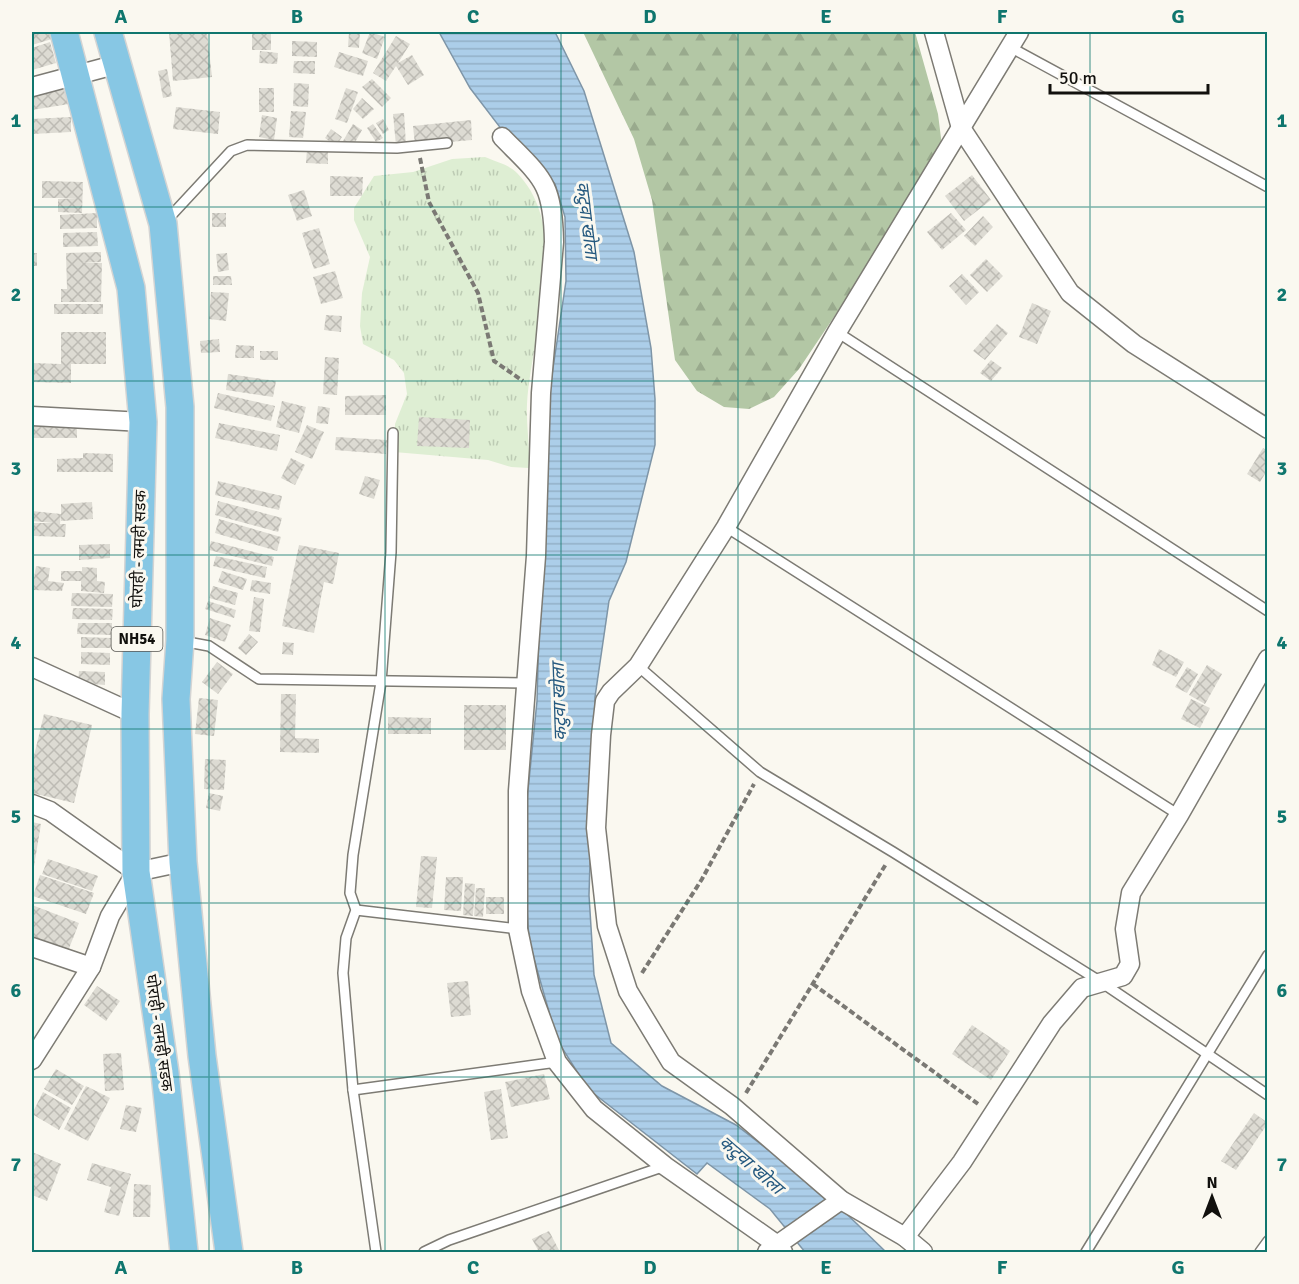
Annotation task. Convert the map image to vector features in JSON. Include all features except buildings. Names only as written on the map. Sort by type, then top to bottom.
[{"type":"main road","name":"घोराही - लमही सडक","points":[[64,32],[78,75],[131,288],[143,422],[135,714],[136,872],[165,1072],[184,1252]]},
{"type":"main road","name":"NH54","points":[[108,32],[164,224],[180,407],[180,640],[176,699],[183,862],[202,1056],[229,1252]]},
{"type":"street","points":[[934,32],[961,128],[1070,293],[1134,344],[1268,429]]},
{"type":"street","points":[[923,1252],[905,1237],[840,1200],[732,1106],[671,1062],[628,991],[607,926],[596,828],[605,701],[611,692],[638,666],[726,528],[837,332],[1014,39]]},
{"type":"street","points":[[32,87],[118,64]]},
{"type":"street","points":[[502,137],[542,178],[550,196],[554,218],[541,393],[536,556],[518,791],[518,929],[531,991],[557,1062],[594,1109],[776,1250],[840,1200]]},
{"type":"street","points":[[32,416],[143,422]]},
{"type":"street","points":[[905,1237],[993,1115],[1052,1023],[1082,988],[1123,976],[1130,964],[1125,929],[1131,893],[1179,815],[1268,659]]},
{"type":"street","points":[[32,667],[135,714]]},
{"type":"street","points":[[32,804],[50,811],[136,872],[183,862]]},
{"type":"street","points":[[32,1060],[91,967],[110,916],[136,872]]},
{"type":"street","points":[[32,947],[91,967]]},
{"type":"lane","points":[[1014,39],[1268,187]]},
{"type":"lane","points":[[164,224],[231,151],[247,145],[397,148],[447,143]]},
{"type":"lane","points":[[837,332],[1268,611]]},
{"type":"lane","points":[[376,1252],[354,1090],[343,973],[346,938],[356,910],[350,893],[352,855],[381,682],[391,552],[393,433]]},
{"type":"lane","points":[[726,528],[1179,815]]},
{"type":"lane","points":[[180,640],[208,646],[259,679],[526,683]]},
{"type":"lane","points":[[638,666],[760,772],[1101,982],[1268,1095]]},
{"type":"lane","points":[[356,910],[518,929]]},
{"type":"lane","points":[[1086,1252],[1268,955]]},
{"type":"lane","points":[[354,1090],[557,1062]]},
{"type":"lane","points":[[424,1252],[449,1240],[665,1166]]},
{"type":"lane","points":[[1260,1252],[1268,1241]]},
{"type":"path","points":[[417,146],[429,202],[483,307],[494,361],[541,393]]},
{"type":"path","points":[[628,991],[655,955],[702,879],[760,772]]},
{"type":"path","points":[[732,1106],[750,1089],[893,852]]},
{"type":"path","points":[[813,984],[993,1115]]},
{"type":"green space","points":[[583,32],[915,32],[938,114],[942,146],[879,250],[799,369],[774,397],[749,409],[724,407],[697,391],[675,360],[652,200],[634,139]]},
{"type":"green space","points":[[485,157],[506,165],[517,173],[534,196],[543,223],[546,253],[545,284],[527,404],[529,468],[511,467],[488,460],[394,452],[395,424],[407,394],[404,373],[394,360],[363,344],[360,326],[362,293],[370,257],[354,220],[354,208],[374,176],[413,172],[452,159]]},
{"type":"water","name":"कटुवा खोला","points":[[439,32],[555,32],[584,91],[634,252],[651,348],[655,399],[655,445],[626,562],[609,601],[595,697],[589,895],[594,975],[611,1043],[662,1086],[736,1125],[827,1195],[886,1252],[805,1252],[770,1209],[707,1163],[697,1174],[588,1089],[557,1040],[529,941],[523,840],[537,701],[542,522],[549,395],[566,281],[565,217],[555,184],[512,143],[470,88]]}]
